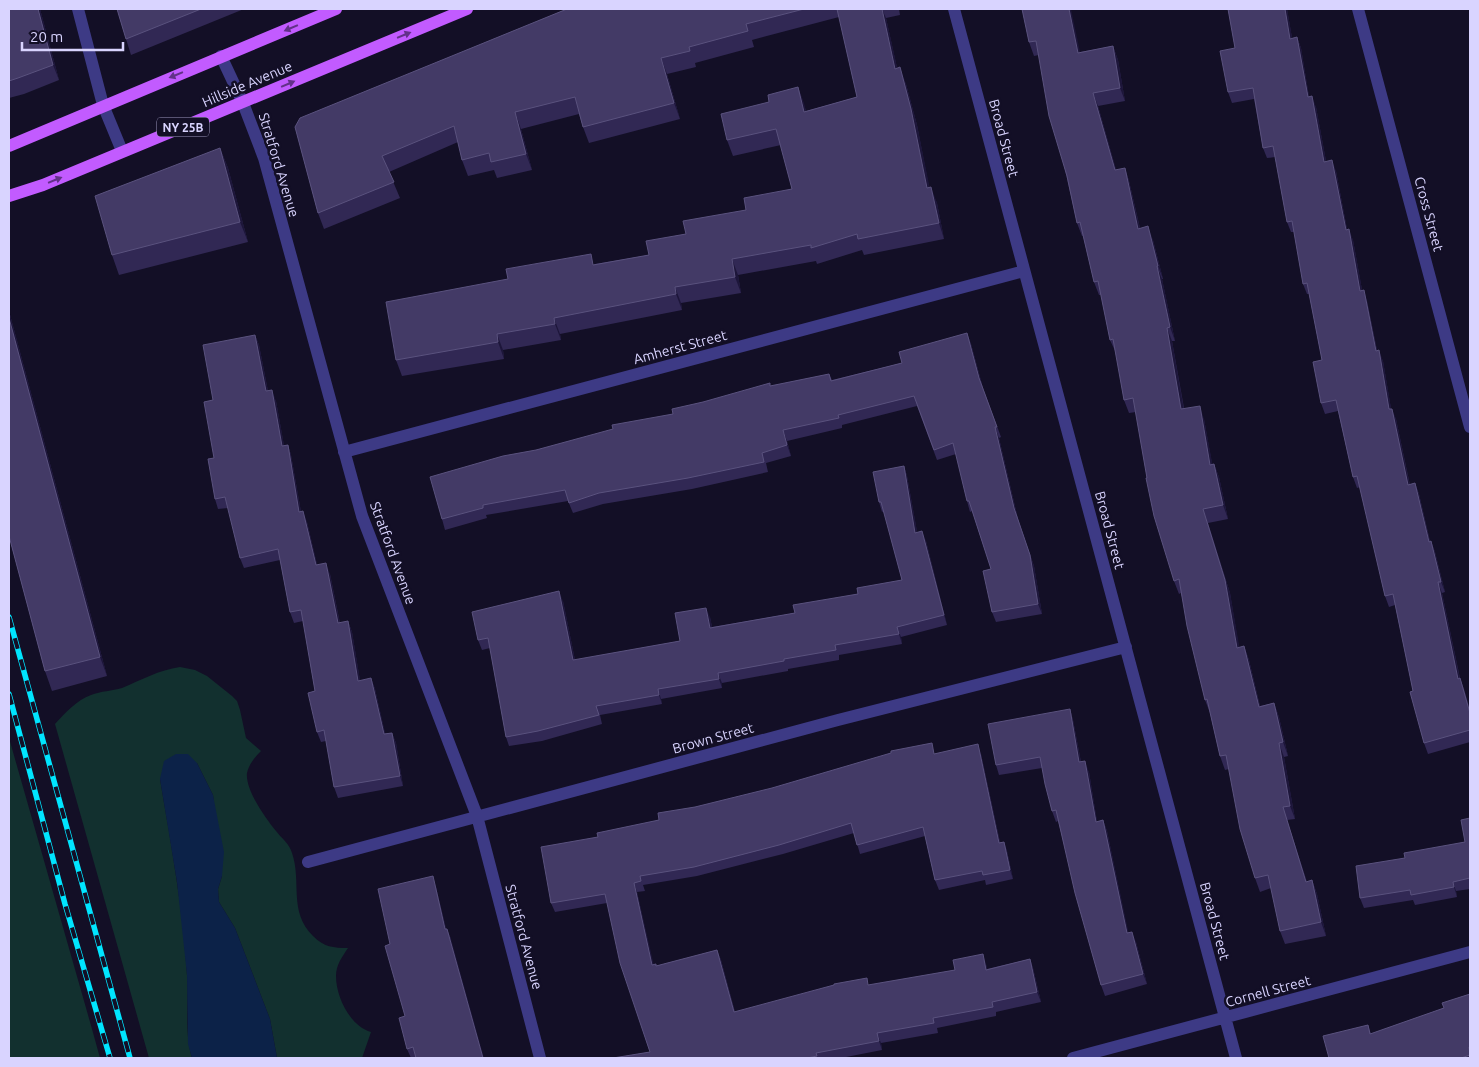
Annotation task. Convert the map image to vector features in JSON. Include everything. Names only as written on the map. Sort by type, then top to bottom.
[{"type":"main road","points":[[9,146],[336,9]]},
{"type":"main road","name":"Hillside Avenue","points":[[9,196],[43,185],[467,9]]},
{"type":"street","points":[[78,9],[103,105],[122,152]]},
{"type":"street","name":"Broad Street","points":[[954,9],[1236,1058]]},
{"type":"street","name":"Cross Street","points":[[1358,9],[1470,427]]},
{"type":"street","name":"Stratford Avenue","points":[[221,56],[243,103],[264,158],[362,516],[477,816],[540,1058]]},
{"type":"street","name":"Amherst Street","points":[[344,452],[1024,272]]},
{"type":"street","name":"Brown Street","points":[[308,862],[829,723],[1126,647]]},
{"type":"street","name":"Cornell Street","points":[[1073,1058],[1470,952]]},
{"type":"green space","points":[[180,667],[195,670],[207,676],[237,701],[246,738],[261,751],[252,761],[247,773],[249,788],[262,812],[291,850],[295,864],[298,906],[305,926],[317,940],[325,945],[348,948],[337,968],[337,984],[346,1010],[357,1024],[371,1032],[362,1058],[277,1058],[270,1019],[235,928],[219,902],[218,889],[222,876],[213,795],[197,763],[160,779],[183,926],[187,975],[187,1028],[192,1058],[149,1058],[55,724],[72,707],[86,697],[122,688],[157,673]]},
{"type":"green space","points":[[9,738],[92,1029],[100,1058],[9,1058]]},
{"type":"water","points":[[176,754],[188,754],[197,763],[213,795],[224,852],[222,876],[218,889],[219,902],[235,928],[270,1019],[277,1058],[192,1058],[188,1044],[187,975],[177,882],[160,779],[164,761]]},
{"type":"building","points":[[9,9],[38,9],[53,65],[9,81]]},
{"type":"building","points":[[117,9],[201,9],[126,39]]},
{"type":"building","points":[[567,9],[804,9],[746,24],[748,31],[689,47],[690,51],[661,58],[674,103],[583,127],[575,97],[515,112],[526,154],[491,162],[489,153],[462,160],[454,126],[382,156],[394,182],[318,213],[295,127],[300,118]]},
{"type":"building","points":[[837,9],[882,9],[895,69],[900,67],[911,109],[927,188],[931,187],[939,223],[858,239],[857,234],[811,248],[811,245],[732,259],[735,277],[675,287],[676,294],[554,318],[555,324],[497,334],[498,342],[396,360],[386,302],[508,279],[506,269],[591,254],[593,265],[649,255],[646,241],[686,234],[683,221],[746,210],[744,198],[792,189],[776,129],[727,140],[721,114],[769,102],[768,95],[798,87],[804,112],[857,97]]},
{"type":"building","points":[[1022,9],[1069,9],[1078,53],[1113,46],[1120,88],[1093,93],[1115,170],[1125,168],[1138,229],[1148,226],[1170,327],[1167,328],[1181,409],[1200,406],[1210,465],[1214,464],[1223,505],[1203,509],[1225,580],[1237,648],[1244,646],[1259,707],[1274,703],[1283,742],[1279,743],[1290,806],[1283,807],[1306,882],[1312,880],[1321,922],[1280,931],[1268,875],[1255,878],[1240,829],[1226,755],[1220,756],[1207,699],[1205,700],[1187,626],[1179,579],[1174,581],[1154,516],[1133,398],[1124,400],[1113,339],[1110,340],[1098,281],[1094,282],[1080,222],[1077,223],[1067,176],[1049,116],[1036,41],[1029,42]]},
{"type":"building","points":[[1228,9],[1285,9],[1290,39],[1297,37],[1308,97],[1312,96],[1324,162],[1332,160],[1346,230],[1349,229],[1360,291],[1364,290],[1376,351],[1379,350],[1389,409],[1392,409],[1408,485],[1415,483],[1429,542],[1431,541],[1441,582],[1438,582],[1458,679],[1460,678],[1470,713],[1470,730],[1424,743],[1410,692],[1413,691],[1393,594],[1385,596],[1357,476],[1353,477],[1336,400],[1321,403],[1313,362],[1322,360],[1307,283],[1303,284],[1292,221],[1287,222],[1273,146],[1263,148],[1253,88],[1228,92],[1220,51],[1235,48]]},
{"type":"building","points":[[220,148],[240,222],[112,255],[95,196]]},
{"type":"building","points":[[9,318],[100,657],[45,671],[9,536]]},
{"type":"building","points":[[967,333],[979,378],[997,427],[995,427],[1014,508],[1030,555],[1038,604],[992,612],[983,571],[991,569],[969,501],[967,501],[953,443],[934,450],[914,396],[838,415],[839,418],[783,430],[787,445],[762,453],[764,462],[688,478],[599,493],[569,503],[565,490],[483,505],[483,508],[442,519],[430,477],[503,456],[536,450],[613,429],[612,425],[673,414],[672,409],[770,383],[770,386],[829,374],[831,381],[902,363],[899,352]]},
{"type":"building","points":[[255,335],[266,391],[272,390],[282,446],[288,445],[299,512],[303,511],[316,565],[326,563],[338,623],[348,621],[358,681],[371,678],[384,734],[392,733],[400,776],[334,787],[324,730],[317,732],[308,693],[315,691],[301,610],[290,612],[278,549],[240,558],[225,497],[215,499],[208,459],[214,458],[204,402],[213,400],[203,345]]},
{"type":"building","points":[[904,466],[915,533],[922,531],[944,615],[897,627],[899,634],[835,645],[836,650],[718,673],[719,679],[658,689],[659,695],[596,706],[599,715],[538,731],[506,737],[488,638],[478,640],[472,612],[559,591],[573,660],[680,641],[675,613],[706,608],[710,628],[795,613],[793,605],[858,594],[857,588],[902,580],[881,502],[879,502],[873,472]]},
{"type":"building","points":[[1070,709],[1079,762],[1085,761],[1096,822],[1103,820],[1127,933],[1132,932],[1143,974],[1101,985],[1075,893],[1056,810],[1052,811],[1040,757],[996,765],[988,724]]},
{"type":"building","points":[[932,743],[934,754],[978,744],[999,843],[1004,842],[1010,870],[983,875],[982,871],[935,880],[923,827],[857,845],[851,823],[779,845],[694,867],[640,876],[641,881],[634,883],[652,965],[656,964],[656,966],[717,950],[734,1012],[834,984],[867,978],[868,985],[955,970],[953,960],[983,954],[986,970],[1030,959],[1037,992],[992,1002],[993,1007],[933,1018],[934,1023],[877,1033],[879,1041],[816,1053],[817,1056],[807,1058],[613,1058],[650,1052],[620,963],[605,894],[551,903],[541,847],[598,837],[597,833],[659,820],[658,813],[695,807],[772,788],[891,753],[891,751]]},
{"type":"building","points":[[1470,818],[1470,878],[1453,882],[1454,887],[1411,895],[1410,890],[1360,898],[1356,866],[1405,858],[1404,853],[1465,842],[1461,820]]},
{"type":"building","points":[[433,876],[445,929],[447,929],[483,1058],[416,1058],[413,1047],[407,1049],[399,1018],[405,1016],[385,946],[390,944],[378,889]]},
{"type":"building","points":[[1470,994],[1470,1055],[1461,1058],[1329,1058],[1323,1036],[1368,1025],[1370,1034],[1444,1008],[1442,1003]]},
{"type":"railway","points":[[9,617],[130,1058]]},
{"type":"railway","points":[[9,694],[65,904],[110,1058]]}]
